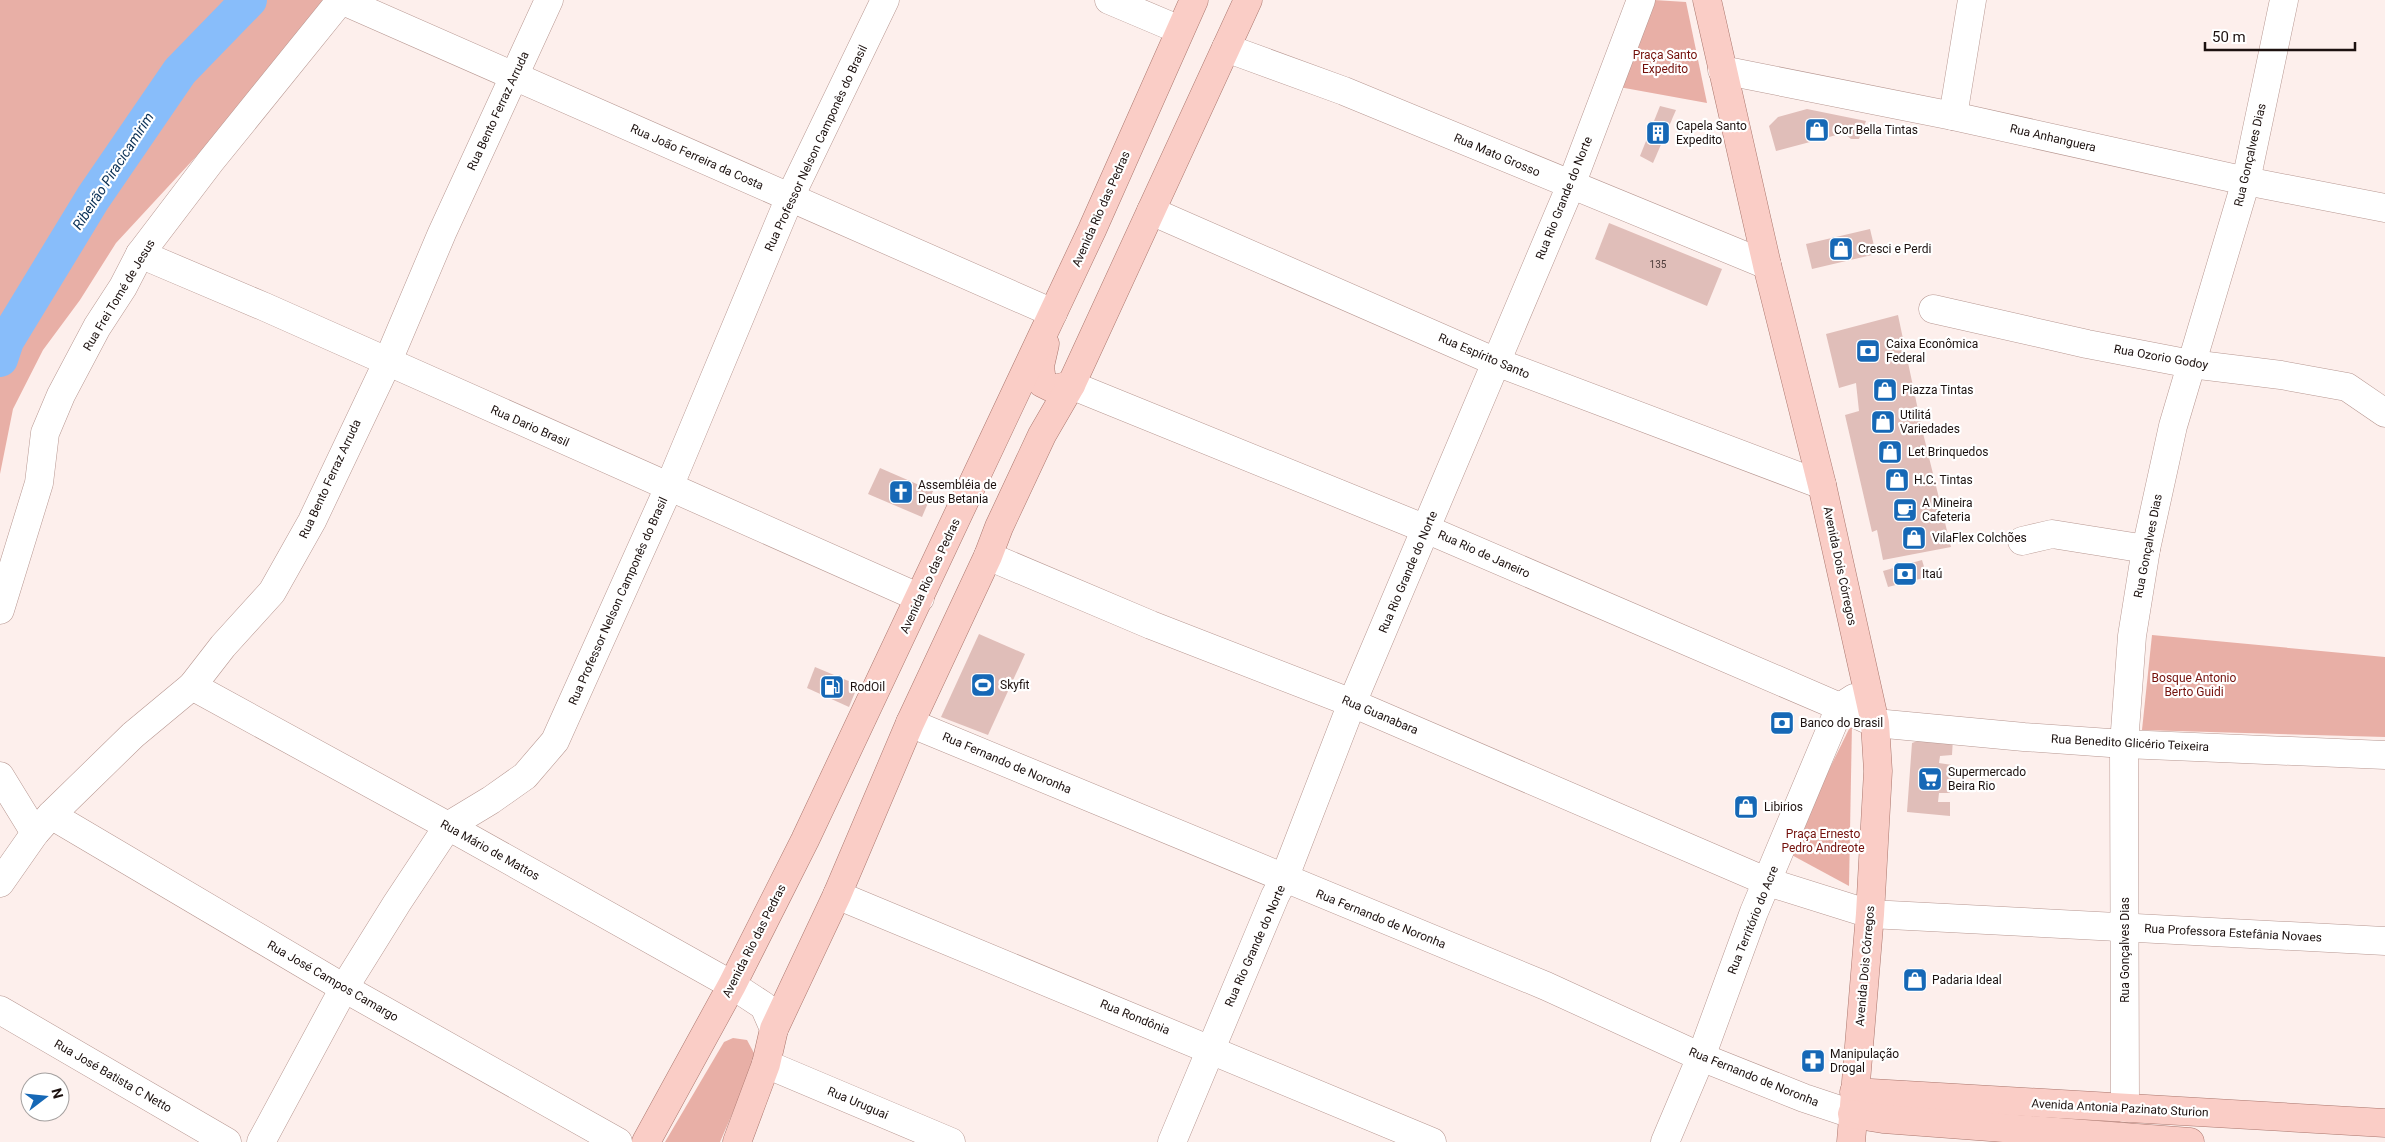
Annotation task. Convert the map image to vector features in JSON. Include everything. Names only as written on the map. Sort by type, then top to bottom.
[{"type":"main road","name":"Avenida Rio das Pedras","points":[[646,1142],[732,986],[805,840],[1053,314],[1194,0]]},
{"type":"main road","points":[[737,1142],[766,1064],[774,1029],[837,895],[910,723],[1042,435],[1071,385],[1248,0]]},
{"type":"main road","name":"Avenida Dois Córregos","points":[[1707,0],[1767,265],[1822,485],[1875,723],[1878,771],[1870,914],[1851,1142]]},
{"type":"main road","points":[[1053,314],[1040,366],[1040,376],[1042,383],[1054,390],[1071,385]]},
{"type":"main road","points":[[1853,1103],[1883,1119],[2190,1142]]},
{"type":"main road","name":"Avenida Antonia Pazinato Sturion","points":[[1853,1103],[2124,1108],[2385,1123]]},
{"type":"street","name":"Rua João Ferreira da Costa","points":[[342,0],[1053,314]]},
{"type":"street","name":"Rua Frei Tomé de Jesus","points":[[0,610],[39,483],[45,433],[61,395],[140,254],[210,162],[342,0]]},
{"type":"street","name":"Rua Bento Ferraz Arruda","points":[[0,883],[43,824],[133,735],[192,686],[224,646],[272,592],[312,520],[386,362],[442,233],[549,0]]},
{"type":"street","name":"Rua Professor Nelson Camponês do Brasil","points":[[261,1142],[344,988],[448,826],[491,800],[525,776],[555,741],[669,487],[790,197],[885,0]]},
{"type":"street","points":[[1109,0],[1180,30]]},
{"type":"street","name":"Rua Rio Grande do Norte","points":[[1172,1142],[1275,896],[1284,879],[1352,703],[1571,185],[1641,0]]},
{"type":"street","points":[[1953,116],[1972,0]]},
{"type":"street","name":"Rua Gonçalves Dias","points":[[2124,1108],[2126,928],[2124,744],[2132,636],[2146,549],[2173,426],[2246,181],[2284,0]]},
{"type":"street","name":"Rua Mato Grosso","points":[[1226,48],[1344,91],[1767,265]]},
{"type":"street","name":"Rua Anhanguera","points":[[1722,70],[1953,116],[2246,181],[2385,208]]},
{"type":"street","name":"Rua Espírito Santo","points":[[1152,211],[1496,362],[1822,485]]},
{"type":"street","name":"Rua Dario Brasil","points":[[140,254],[265,307],[920,598]]},
{"type":"street","name":"Rua Ozorio Godoy","points":[[1933,308],[2087,344],[2191,364],[2281,375],[2347,387],[2385,413]]},
{"type":"street","name":"Rua Rio de Janeiro","points":[[1071,385],[1426,528],[1840,707]]},
{"type":"street","points":[[2022,541],[2052,534],[2146,549]]},
{"type":"street","name":"Rua Guanabara","points":[[988,556],[1150,625],[1352,703],[1768,882],[1870,914]]},
{"type":"street","name":"Rua Mário de Mattos","points":[[192,686],[448,826],[732,986],[764,1006],[774,1029]]},
{"type":"street","points":[[1840,707],[1868,691]]},
{"type":"street","points":[[1840,707],[1875,723]]},
{"type":"street","name":"Rua Território do Acre","points":[[1665,1142],[1701,1057],[1754,912],[1840,707]]},
{"type":"street","name":"Rua Fernando de Noronha","points":[[910,723],[1546,986],[1701,1057],[1804,1098],[1853,1103]]},
{"type":"street","name":"Rua Benedito Glicério Teixeira","points":[[1875,723],[2124,744],[2385,755]]},
{"type":"street","points":[[0,776],[43,824]]},
{"type":"street","name":"Rua José Campos Camargo","points":[[43,824],[344,988],[618,1142]]},
{"type":"street","name":"Rua Rondônia","points":[[837,895],[1211,1048],[1432,1142]]},
{"type":"street","name":"Rua Professora Estefânia Novaes","points":[[1870,914],[2385,941]]},
{"type":"street","name":"Rua José Batista C Netto","points":[[0,1010],[227,1142]]},
{"type":"street","name":"Rua Uruguai","points":[[766,1064],[951,1142]]},
{"type":"green space","points":[[0,0],[341,0],[116,243],[80,300],[43,350],[13,409],[0,474]]},
{"type":"green space","name":"Praça Santo Expedito","points":[[1654,0],[1686,2],[1707,103],[1619,87]]},
{"type":"green space","name":"Bosque Antonio Berto Guidi","points":[[2152,635],[2385,657],[2385,737],[2142,730]]},
{"type":"green space","name":"Praça Ernesto Pedro Andreote","points":[[1852,723],[1849,886],[1788,853]]},
{"type":"green space","points":[[733,1038],[747,1040],[754,1053],[749,1075],[720,1142],[665,1142],[724,1042]]},
{"type":"building","name":"Capela Santo Expedito","points":[[1660,106],[1676,110],[1653,163],[1640,156]]},
{"type":"building","name":"Cor Bella Tintas","points":[[1807,109],[1866,121],[1859,139],[1851,139],[1844,133],[1776,151],[1769,126],[1778,117]]},
{"type":"building","points":[[1609,223],[1722,269],[1707,306],[1595,259]]},
{"type":"building","name":"Cresci e Perdi","points":[[1870,229],[1876,254],[1812,269],[1806,244]]},
{"type":"building","points":[[1898,315],[1922,429],[1951,547],[1883,560],[1877,530],[1872,532],[1845,415],[1859,411],[1856,383],[1839,388],[1826,334]]},
{"type":"building","name":"Assembléia de Deus Betania","points":[[880,468],[933,491],[922,517],[868,494]]},
{"type":"building","name":"Itaú","points":[[1922,560],[1927,577],[1888,587],[1883,571]]},
{"type":"building","name":"Skyfit","points":[[979,634],[1025,654],[988,735],[941,717]]},
{"type":"building","name":"RodOil","points":[[815,667],[858,685],[849,707],[807,688]]},
{"type":"building","name":"Supermercado Beira Rio","points":[[1929,737],[1953,738],[1952,755],[1940,756],[1939,763],[1952,765],[1950,793],[1939,793],[1938,802],[1950,802],[1950,816],[1907,812],[1912,743]]},
{"type":"waterway","name":"Ribeirão Piracicamirim","points":[[0,359],[6,341],[93,198],[180,71],[249,0]]},
{"type":"place","name":"Cor Bella Tintas","points":[[1817,130]]},
{"type":"place","name":"Capela Santo Expedito","points":[[1658,133]]},
{"type":"place","name":"Cresci e Perdi","points":[[1841,249]]},
{"type":"place","name":"Caixa Econômica Federal","points":[[1868,351]]},
{"type":"place","name":"Piazza Tintas","points":[[1885,390]]},
{"type":"place","name":"Utilitá Variedades","points":[[1883,422]]},
{"type":"place","name":"Let Brinquedos","points":[[1890,452]]},
{"type":"place","name":"H.C. Tintas","points":[[1897,480]]},
{"type":"place","name":"Assembléia de Deus Betania","points":[[901,492]]},
{"type":"place","name":"A Mineira Cafeteria","points":[[1905,510]]},
{"type":"place","name":"VilaFlex Colchões","points":[[1914,538]]},
{"type":"place","name":"Itaú","points":[[1905,574]]},
{"type":"place","name":"Skyfit","points":[[983,685]]},
{"type":"place","name":"RodOil","points":[[832,687]]},
{"type":"place","name":"Banco do Brasil","points":[[1782,723]]},
{"type":"place","name":"Supermercado Beira Rio","points":[[1930,779]]},
{"type":"place","name":"Libirios","points":[[1746,807]]},
{"type":"place","name":"Padaria Ideal","points":[[1915,980]]},
{"type":"place","name":"Manipulação Drogal","points":[[1813,1061]]}]
